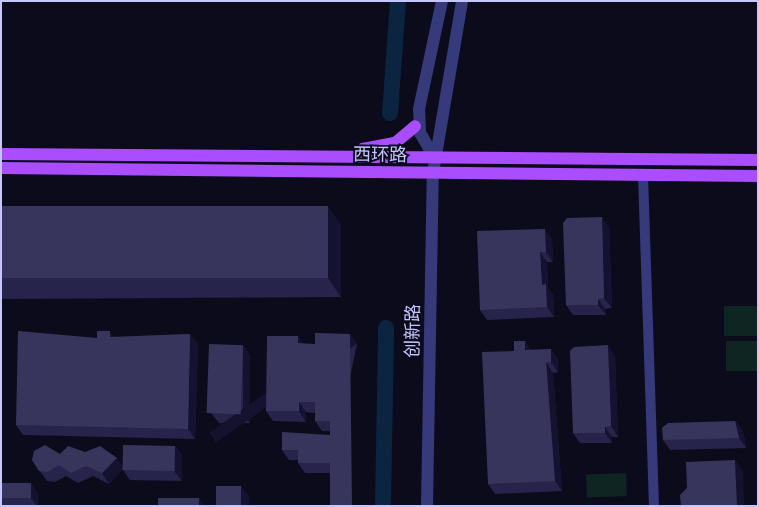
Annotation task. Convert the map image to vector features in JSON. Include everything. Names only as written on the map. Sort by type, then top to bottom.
[{"type":"main road","points":[[358,156],[363,149],[395,143],[415,126]]},
{"type":"main road","name":"西环路","points":[[1,154],[758,160]]},
{"type":"main road","name":"西环路","points":[[1,168],[758,176]]},
{"type":"street","points":[[434,157],[420,133],[419,109],[442,1]]},
{"type":"street","name":"创新路","points":[[427,506],[434,157],[462,1]]},
{"type":"street","points":[[643,174],[654,506]]},
{"type":"green space","points":[[724,306],[758,306],[758,336],[724,336]]},
{"type":"green space","points":[[726,341],[758,341],[758,371],[726,371]]},
{"type":"green space","points":[[626,473],[627,496],[587,497],[586,474]]},
{"type":"building","points":[[1,206],[328,206],[328,278],[1,278]]},
{"type":"building","points":[[602,217],[604,298],[598,299],[598,305],[566,305],[563,223],[567,218]]},
{"type":"building","points":[[545,229],[546,252],[540,252],[542,285],[546,284],[547,307],[480,310],[477,231]]},
{"type":"building","points":[[18,331],[97,338],[97,331],[110,331],[110,337],[190,334],[188,429],[16,425]]},
{"type":"building","points":[[315,333],[350,334],[352,506],[330,506],[330,463],[298,463],[298,450],[282,450],[282,432],[330,435],[330,421],[315,421],[315,402],[299,402],[299,411],[266,411],[267,336],[298,336],[298,343],[315,344]]},
{"type":"building","points":[[514,341],[525,341],[525,350],[551,349],[551,362],[546,362],[555,481],[488,484],[482,352],[514,351]]},
{"type":"building","points":[[209,344],[243,345],[241,414],[207,413]]},
{"type":"building","points":[[608,345],[611,426],[605,427],[605,433],[573,433],[570,351],[574,347]]},
{"type":"building","points":[[735,421],[739,438],[663,440],[662,428],[668,423]]},
{"type":"building","points":[[45,445],[60,454],[68,446],[85,452],[100,446],[117,458],[102,473],[86,466],[71,473],[59,465],[48,472],[39,471],[32,460],[34,451]]},
{"type":"building","points":[[123,445],[175,446],[175,471],[123,470]]},
{"type":"building","points":[[735,460],[737,506],[681,506],[680,495],[687,488],[686,462]]},
{"type":"building","points":[[1,483],[31,483],[31,498],[1,498]]},
{"type":"building","points":[[216,486],[241,486],[241,506],[216,506]]},
{"type":"building","points":[[158,498],[199,498],[199,506],[158,506]]},
{"type":"waterway","points":[[390,113],[398,1]]},
{"type":"waterway","points":[[383,506],[386,328]]}]
